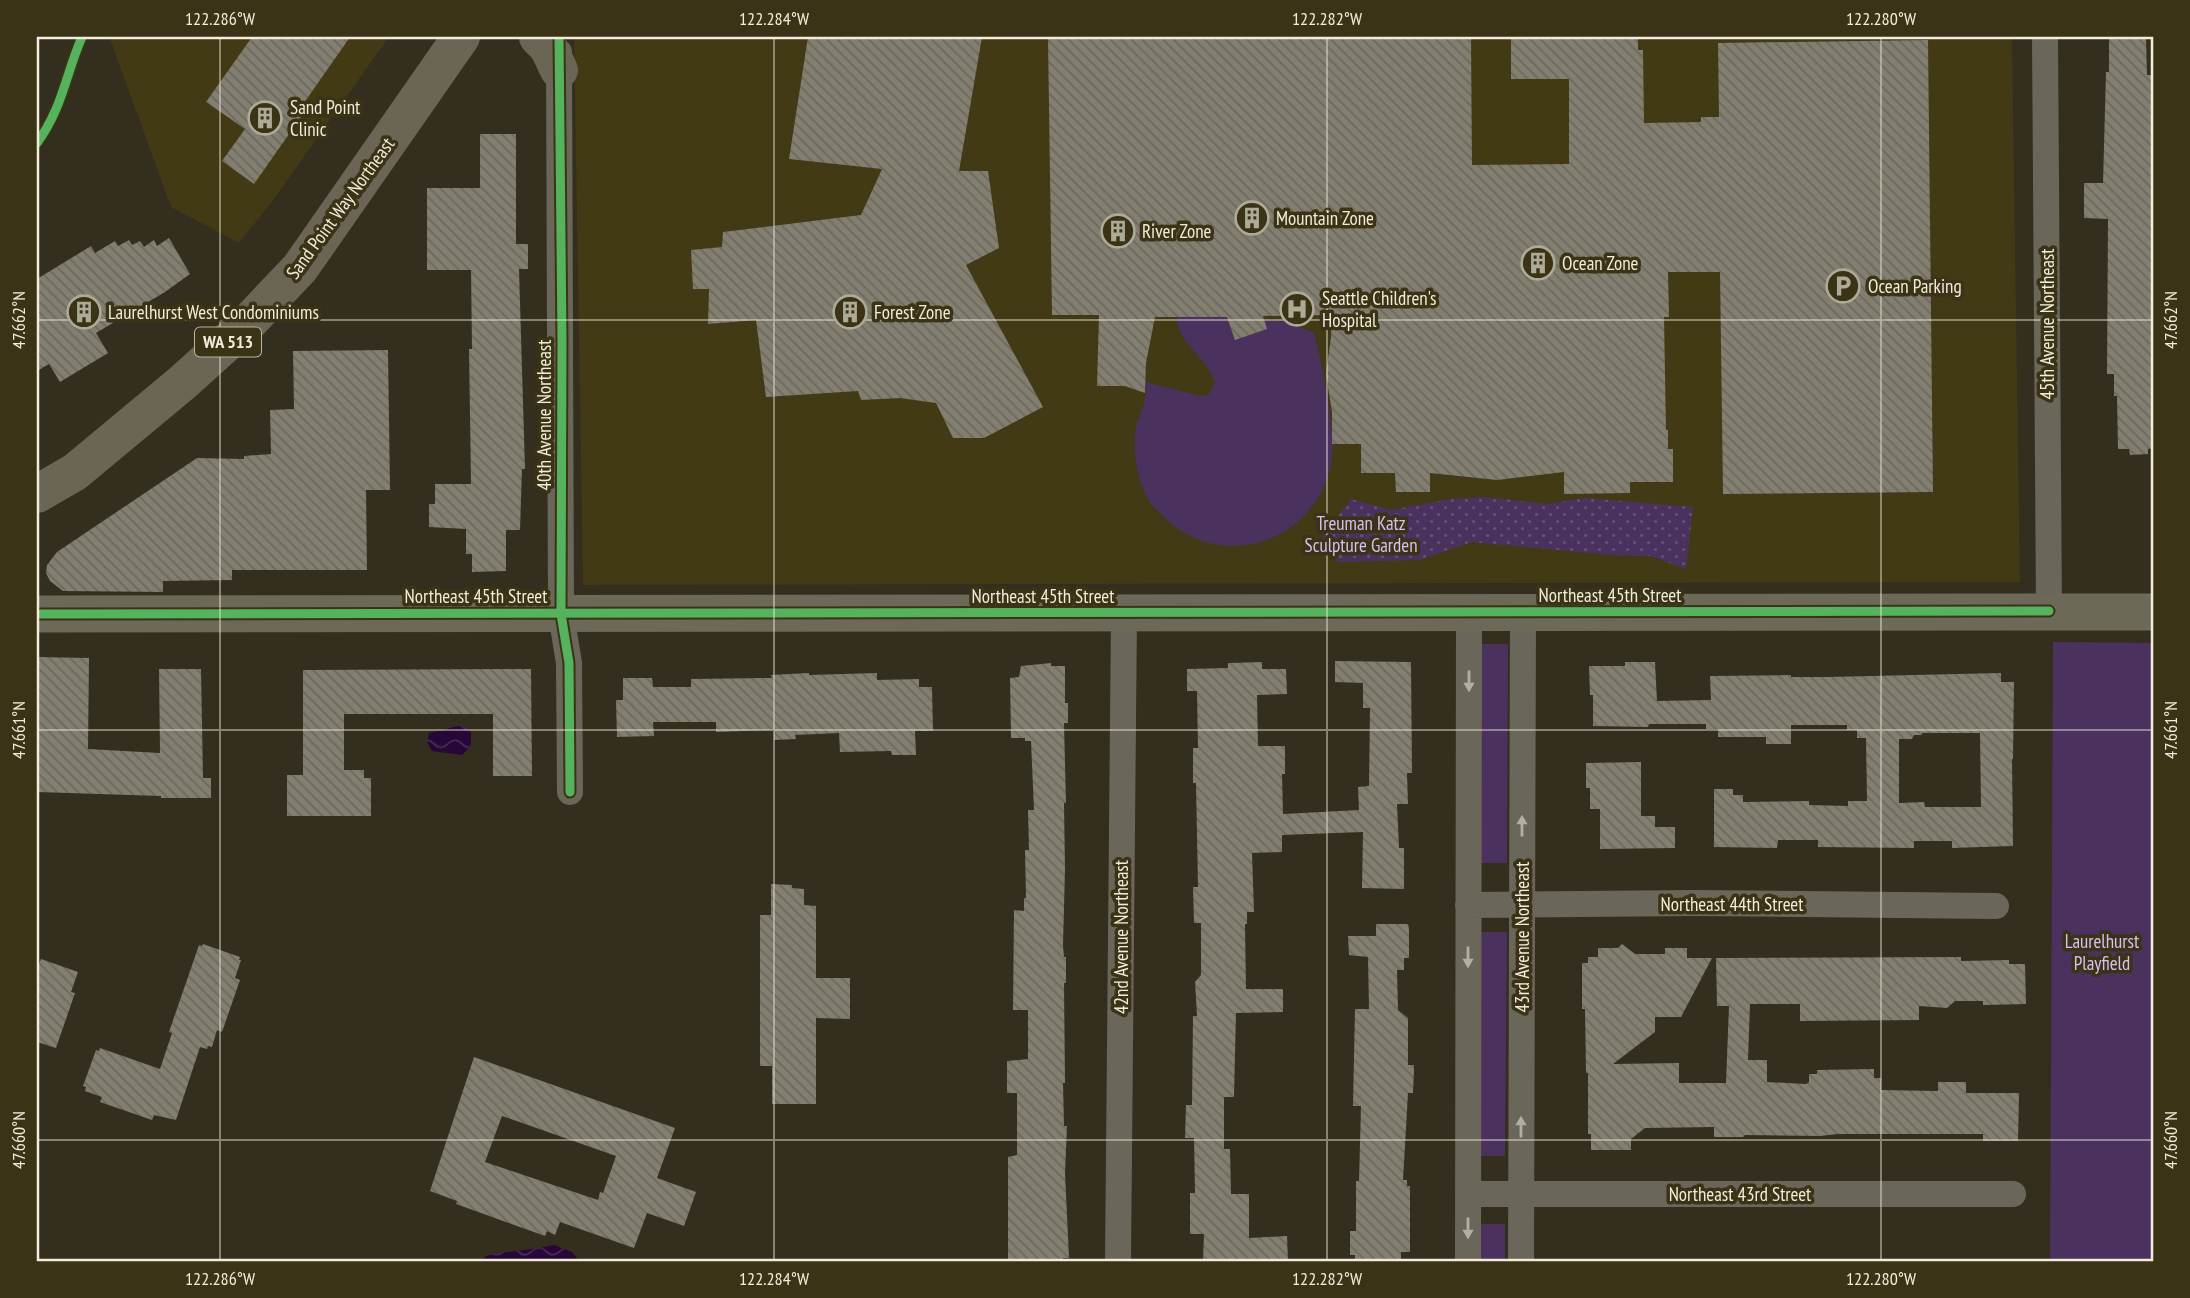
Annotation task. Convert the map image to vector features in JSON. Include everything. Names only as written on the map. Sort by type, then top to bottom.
[{"type":"main road","points":[[538,37],[559,53]]},
{"type":"main road","name":"Sand Point Way Northeast","points":[[37,494],[75,471],[182,383],[244,327],[300,268],[466,40]]},
{"type":"street","name":"45th Avenue Northeast","points":[[2045,37],[2049,611]]},
{"type":"street","name":"40th Avenue Northeast","points":[[559,53],[561,614],[569,663],[570,792]]},
{"type":"street","points":[[1468,1261],[1469,612]]},
{"type":"street","name":"43rd Avenue Northeast","points":[[1521,1261],[1523,612]]},
{"type":"street","name":"Northeast 45th Street","points":[[37,614],[2153,612]]},
{"type":"street","name":"42nd Avenue Northeast","points":[[1118,1261],[1124,614]]},
{"type":"street","name":"Northeast 44th Street","points":[[1468,905],[1709,903],[1996,906]]},
{"type":"street","name":"Northeast 43rd Street","points":[[1468,1194],[2013,1194]]},
{"type":"shaded area","points":[[111,37],[389,37],[271,203],[239,243],[171,207]]},
{"type":"shaded area","name":"Seattle Children's Hospital","points":[[574,37],[2012,37],[2020,582],[583,585]]},
{"type":"green space","points":[[1176,313],[1289,322],[1314,333],[1330,418],[1331,464],[1322,491],[1307,513],[1287,529],[1264,541],[1239,546],[1214,544],[1189,535],[1154,508],[1143,487],[1137,470],[1135,442],[1136,426],[1146,395],[1145,382],[1201,396],[1209,394],[1215,383],[1206,365],[1181,334]]},
{"type":"green space","name":"Treuman Katz Sculpture Garden","points":[[1484,497],[1547,504],[1585,498],[1693,507],[1686,569],[1650,556],[1472,542],[1419,560],[1339,562],[1317,544],[1351,499],[1391,510],[1451,499]]},
{"type":"green space","name":"Laurelhurst Playfield","points":[[2053,642],[2153,643],[2153,1261],[2050,1261]]},
{"type":"green space","points":[[1480,644],[1508,644],[1507,863],[1479,863]]},
{"type":"green space","points":[[1480,932],[1507,932],[1505,1156],[1479,1156]]},
{"type":"green space","points":[[1480,1224],[1505,1224],[1505,1261],[1480,1261]]},
{"type":"water","points":[[463,725],[471,732],[471,746],[462,755],[432,751],[427,742],[429,733]]},
{"type":"water","points":[[554,1245],[572,1252],[579,1261],[482,1261],[486,1256]]},
{"type":"building","name":"Sand Point Clinic","points":[[252,37],[350,37],[304,103],[308,107],[254,184],[222,161],[245,129],[206,102]]},
{"type":"building","name":"Forest Zone","points":[[808,37],[982,37],[959,171],[988,171],[999,248],[966,265],[1043,407],[984,438],[953,438],[936,403],[900,398],[861,400],[858,391],[766,397],[756,320],[708,324],[709,289],[693,289],[691,250],[722,247],[723,232],[861,215],[882,169],[789,159]]},
{"type":"building","points":[[1048,37],[1471,37],[1472,165],[1569,164],[1569,79],[1511,79],[1511,37],[1638,37],[1638,50],[1643,50],[1644,123],[1701,122],[1701,117],[1719,117],[1718,43],[1928,40],[1933,492],[1723,494],[1720,272],[1668,272],[1669,317],[1664,317],[1666,430],[1668,449],[1673,449],[1673,482],[1630,482],[1630,493],[1564,494],[1564,472],[1497,480],[1430,473],[1430,492],[1396,492],[1395,473],[1361,473],[1361,444],[1332,444],[1332,412],[1326,374],[1331,315],[1263,316],[1267,329],[1235,340],[1227,317],[1155,317],[1146,363],[1145,393],[1125,386],[1097,386],[1099,315],[1052,315]]},
{"type":"building","points":[[2109,37],[2146,37],[2147,75],[2153,75],[2153,448],[2148,449],[2148,454],[2130,455],[2129,449],[2118,449],[2114,374],[2107,374],[2108,219],[2084,218],[2084,183],[2103,183]]},
{"type":"building","points":[[480,134],[516,134],[516,244],[528,244],[528,269],[519,269],[525,469],[522,469],[520,530],[506,530],[506,571],[472,572],[472,554],[466,554],[466,529],[429,527],[429,504],[435,504],[435,484],[471,484],[469,349],[472,349],[471,270],[427,270],[427,188],[480,188]]},
{"type":"building","name":"Laurelhurst West Condominiums","points":[[169,238],[190,274],[96,333],[108,353],[60,382],[49,364],[37,371],[37,279],[91,246],[95,253],[115,241],[118,246],[129,240],[132,245],[140,241],[144,247],[154,240],[157,246]]},
{"type":"building","points":[[388,350],[390,490],[366,490],[367,570],[232,570],[232,580],[163,581],[163,592],[63,591],[50,581],[46,573],[47,565],[57,552],[197,458],[244,459],[244,456],[271,454],[270,410],[294,409],[293,351]]},
{"type":"building","points":[[37,657],[89,658],[88,749],[160,753],[159,669],[201,669],[203,778],[211,778],[211,798],[37,792]]},
{"type":"building","points":[[1335,661],[1411,662],[1412,773],[1407,773],[1408,804],[1397,804],[1399,848],[1404,848],[1404,889],[1362,888],[1363,832],[1282,835],[1282,852],[1252,853],[1254,912],[1247,912],[1245,924],[1246,989],[1283,989],[1283,1012],[1236,1013],[1234,1097],[1224,1097],[1224,1149],[1230,1149],[1231,1194],[1249,1194],[1249,1238],[1287,1236],[1288,1261],[1203,1261],[1204,1234],[1190,1234],[1190,1193],[1195,1193],[1194,1138],[1185,1138],[1186,1105],[1192,1105],[1193,1016],[1197,1016],[1195,982],[1201,975],[1201,923],[1194,923],[1193,887],[1198,887],[1196,783],[1193,783],[1193,748],[1198,748],[1197,691],[1187,691],[1187,669],[1228,668],[1228,663],[1262,662],[1262,669],[1286,669],[1287,694],[1257,695],[1258,746],[1285,746],[1285,774],[1282,774],[1283,814],[1359,810],[1358,787],[1369,786],[1370,708],[1363,708],[1363,683],[1335,682]]},
{"type":"building","points":[[1625,662],[1655,662],[1657,701],[1711,700],[1710,676],[1828,677],[2001,673],[2001,682],[2014,682],[2013,846],[1952,848],[1952,841],[1914,841],[1914,848],[1818,847],[1818,840],[1778,840],[1777,848],[1714,847],[1714,789],[1733,789],[1733,795],[1743,795],[1743,802],[1809,801],[1809,805],[1848,806],[1848,801],[1867,801],[1866,738],[1857,738],[1857,730],[1847,730],[1847,725],[1791,725],[1791,744],[1766,744],[1766,737],[1718,737],[1718,729],[1706,729],[1706,724],[1593,726],[1589,666],[1625,666]],"holes":[[[1922,733],[1980,733],[1981,807],[1925,807],[1924,802],[1899,803],[1899,739],[1912,739],[1914,735]]]},
{"type":"building","points":[[1051,663],[1051,666],[1065,666],[1065,703],[1068,703],[1068,723],[1064,723],[1066,803],[1063,945],[1066,983],[1063,1083],[1064,1126],[1067,1126],[1065,1173],[1069,1258],[1063,1258],[1063,1261],[1008,1261],[1008,1157],[1017,1155],[1017,1093],[1007,1093],[1007,1061],[1028,1059],[1028,1010],[1013,1010],[1014,910],[1024,911],[1025,850],[1029,850],[1028,810],[1034,810],[1031,741],[1011,738],[1010,678],[1019,677],[1021,666]]},
{"type":"building","points":[[531,669],[532,776],[493,776],[493,714],[344,714],[344,770],[364,770],[364,778],[371,778],[371,816],[287,816],[287,775],[303,775],[303,670]]},
{"type":"building","points":[[877,673],[877,680],[919,679],[919,687],[932,687],[933,731],[915,731],[916,755],[892,755],[891,751],[840,752],[839,733],[795,735],[796,739],[774,740],[774,730],[716,732],[716,722],[653,722],[654,736],[617,737],[616,700],[623,700],[623,678],[652,678],[653,687],[691,687],[691,679],[772,678],[771,675]]},
{"type":"building","points":[[1641,762],[1641,816],[1655,816],[1655,827],[1675,827],[1675,848],[1600,849],[1600,809],[1590,809],[1590,788],[1586,788],[1586,763]]},
{"type":"building","points":[[771,884],[792,885],[792,888],[804,889],[804,905],[816,906],[816,978],[850,978],[850,1019],[816,1018],[816,1104],[772,1104],[772,1066],[760,1066],[760,915],[771,915]]},
{"type":"building","points":[[1376,924],[1408,924],[1409,929],[1409,958],[1404,958],[1404,970],[1397,970],[1398,1010],[1408,1018],[1408,1065],[1414,1065],[1413,1093],[1408,1093],[1403,1180],[1407,1180],[1407,1186],[1410,1186],[1410,1252],[1401,1252],[1401,1261],[1355,1261],[1355,1255],[1350,1255],[1350,1231],[1356,1231],[1361,1106],[1353,1106],[1355,1009],[1369,1009],[1368,957],[1349,955],[1348,936],[1376,936]]},
{"type":"building","points":[[1622,944],[1635,954],[1665,954],[1665,948],[1687,948],[1687,958],[1712,958],[1681,1017],[1655,1017],[1655,1032],[1613,1064],[1679,1063],[1679,1083],[1726,1083],[1729,1006],[1717,1006],[1716,958],[1961,957],[1961,961],[2009,960],[2009,964],[2025,964],[2026,1004],[1983,1005],[1983,1001],[1955,1001],[1947,1008],[1919,1006],[1919,1020],[1800,1021],[1800,1004],[1750,1004],[1748,1060],[1767,1060],[1767,1082],[1806,1084],[1809,1082],[1809,1074],[1817,1074],[1817,1070],[1874,1069],[1874,1078],[1881,1078],[1881,1090],[1938,1091],[1938,1082],[1966,1082],[1966,1093],[2019,1093],[2018,1141],[1983,1141],[1983,1134],[1714,1137],[1714,1127],[1645,1128],[1631,1139],[1631,1150],[1591,1150],[1591,1134],[1588,1134],[1588,1073],[1585,1009],[1582,1009],[1582,963],[1588,963],[1588,957],[1598,957],[1598,948],[1618,948]]},
{"type":"building","points":[[199,945],[240,957],[235,978],[240,980],[222,1032],[217,1030],[212,1047],[200,1047],[176,1120],[154,1115],[152,1120],[100,1102],[102,1097],[85,1091],[86,1087],[83,1086],[96,1050],[99,1051],[100,1048],[160,1069],[172,1033],[169,1032]]},
{"type":"building","points":[[41,959],[78,972],[71,992],[75,993],[56,1048],[37,1042],[37,969]]},
{"type":"building","points":[[474,1057],[675,1128],[657,1178],[696,1192],[684,1226],[647,1213],[634,1248],[560,1222],[555,1235],[547,1231],[545,1236],[456,1204],[457,1201],[430,1191]],"holes":[[[502,1116],[616,1156],[598,1200],[485,1162]]]},
{"type":"cycle path","points":[[37,143],[53,117],[82,37]]},
{"type":"cycle path","points":[[559,37],[561,614],[569,663],[570,792]]},
{"type":"cycle path","points":[[37,614],[2049,611]]},
{"type":"place","name":"Sand Point Clinic","points":[[265,118]]},
{"type":"place","name":"Mountain Zone","points":[[1252,218]]},
{"type":"place","name":"River Zone","points":[[1118,231]]},
{"type":"place","name":"Ocean Zone","points":[[1538,263]]},
{"type":"place","name":"Ocean Parking","points":[[1843,286]]},
{"type":"place","name":"Seattle Children's Hospital","points":[[1297,309]]},
{"type":"place","name":"Laurelhurst West Condominiums","points":[[84,312]]},
{"type":"place","name":"Forest Zone","points":[[850,312]]}]
